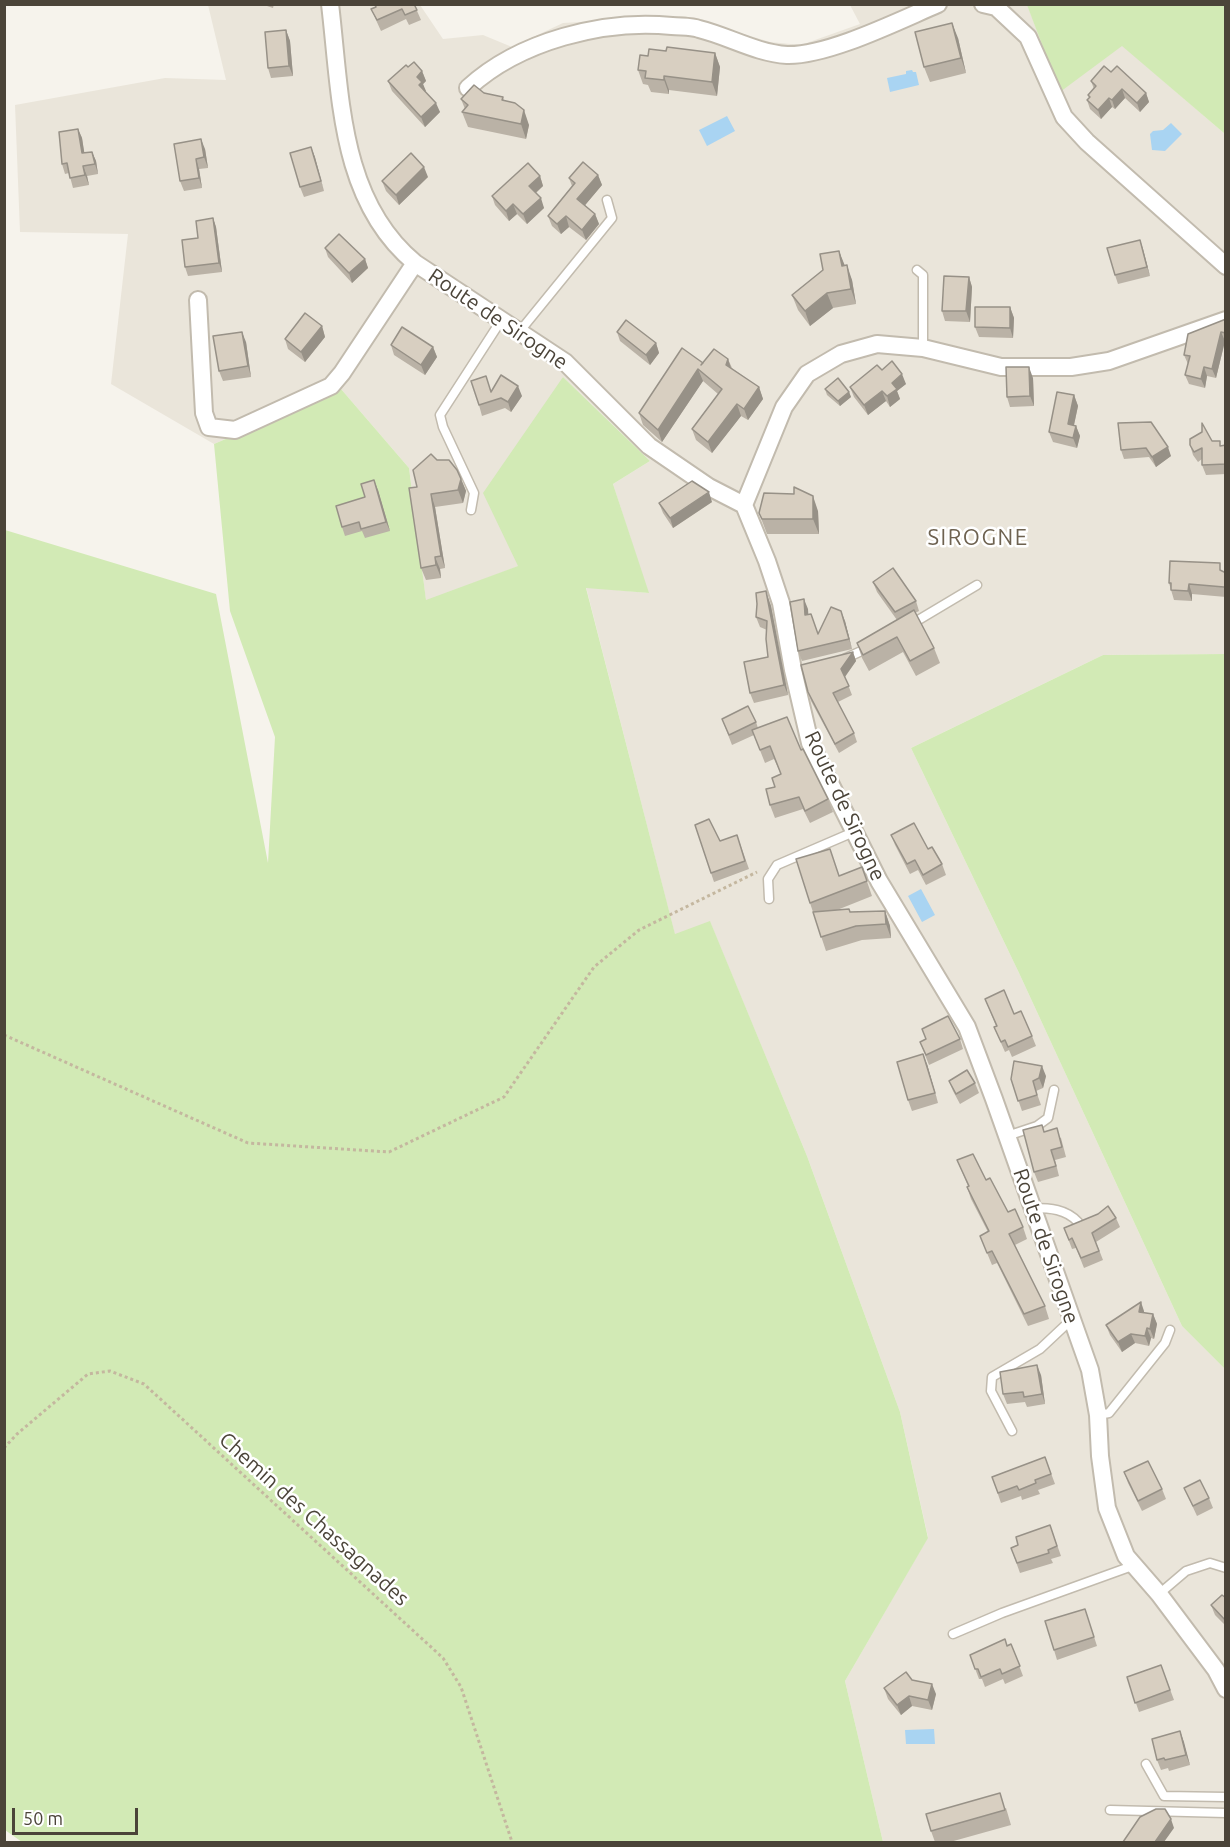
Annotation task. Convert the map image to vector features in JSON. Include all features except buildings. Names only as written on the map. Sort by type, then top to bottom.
[{"type":"street","name":"Route de Sirogne","points":[[330,4],[347,147],[367,204],[402,252],[415,263],[565,362],[649,446],[709,487],[744,506],[767,561],[781,603],[799,669],[810,743],[879,881],[967,1027],[1007,1136],[1090,1370],[1098,1415],[1100,1456],[1107,1508],[1126,1556],[1159,1594],[1224,1682]]},
{"type":"street","points":[[468,88],[486,71],[544,43],[598,28],[653,24],[698,28],[752,47],[787,55],[823,50],[938,4]]},
{"type":"street","points":[[992,5],[1028,37],[1064,117],[1087,142],[1226,266]]},
{"type":"street","points":[[198,300],[204,413],[209,427],[235,430],[331,386],[415,263]]},
{"type":"street","points":[[744,506],[783,406],[807,374],[841,354],[877,344],[923,348],[1001,367],[1071,367],[1109,361],[1226,320]]},
{"type":"lane","points":[[520,331],[612,218],[607,200]]},
{"type":"lane","points":[[917,270],[923,275],[923,348]]},
{"type":"lane","points":[[471,510],[474,493],[442,427],[440,415],[502,319]]},
{"type":"lane","points":[[905,627],[977,585]]},
{"type":"lane","points":[[839,660],[855,655],[875,644]]},
{"type":"lane","points":[[769,899],[768,879],[777,865],[856,831]]},
{"type":"lane","points":[[1007,1136],[1037,1126],[1048,1118],[1054,1090]]},
{"type":"lane","points":[[1033,1208],[1049,1208],[1071,1214],[1078,1222]]},
{"type":"lane","points":[[1012,1431],[991,1391],[992,1377],[1040,1349],[1072,1319]]},
{"type":"lane","points":[[1098,1415],[1108,1413],[1165,1343],[1170,1330]]},
{"type":"lane","points":[[1159,1594],[1186,1571],[1210,1563],[1226,1568]]},
{"type":"lane","points":[[953,1634],[1002,1613],[1134,1565]]},
{"type":"lane","points":[[1146,1764],[1164,1796],[1226,1797]]},
{"type":"lane","points":[[1110,1810],[1226,1813]]},
{"type":"path","points":[[4,1035],[248,1143],[390,1152],[504,1097],[594,967],[639,930],[777,865]]},
{"type":"path","name":"Chemin des Chassagnades","points":[[4,1448],[17,1434],[88,1374],[110,1371],[144,1384],[443,1658],[461,1687],[512,1842]]},
{"type":"shaded area","points":[[1027,4],[1060,91],[1122,45],[1225,134],[1225,654],[1103,655],[911,748],[1019,973],[1182,1326],[1225,1369],[1225,1842],[883,1842],[845,1681],[928,1537],[900,1412],[807,1156],[710,922],[675,935],[586,587],[648,593],[613,484],[650,461],[563,377],[519,566],[426,601],[409,468],[341,389],[214,444],[111,384],[128,234],[20,232],[15,105],[165,78],[226,80],[208,5],[420,5],[443,39],[483,35],[512,47],[563,23],[685,16],[770,42],[801,45],[860,24],[850,5]]},
{"type":"green space","points":[[1027,5],[1225,5],[1225,134],[1122,46],[1060,92]]},
{"type":"green space","points":[[563,377],[650,461],[613,484],[649,593],[586,588],[675,934],[710,921],[807,1156],[900,1412],[928,1538],[845,1681],[883,1842],[22,1842],[5,1830],[5,530],[216,594],[268,863],[275,737],[230,611],[214,444],[341,389],[409,468],[426,600],[518,566],[483,493]]},
{"type":"green space","points":[[1226,654],[1225,1369],[1182,1326],[1019,973],[911,748],[1103,655]]},
{"type":"water","points":[[906,71],[916,72],[919,85],[890,92],[887,78],[906,74]]},
{"type":"water","points":[[727,116],[735,131],[707,146],[699,130]]},
{"type":"water","points":[[1171,123],[1182,134],[1165,151],[1152,150],[1150,134],[1153,131],[1163,130]]},
{"type":"water","points":[[921,889],[935,915],[922,922],[908,896]]},
{"type":"water","points":[[934,1729],[935,1744],[906,1744],[905,1730]]},
{"type":"district","name":"SIROGNE","points":[[978,538]]}]
